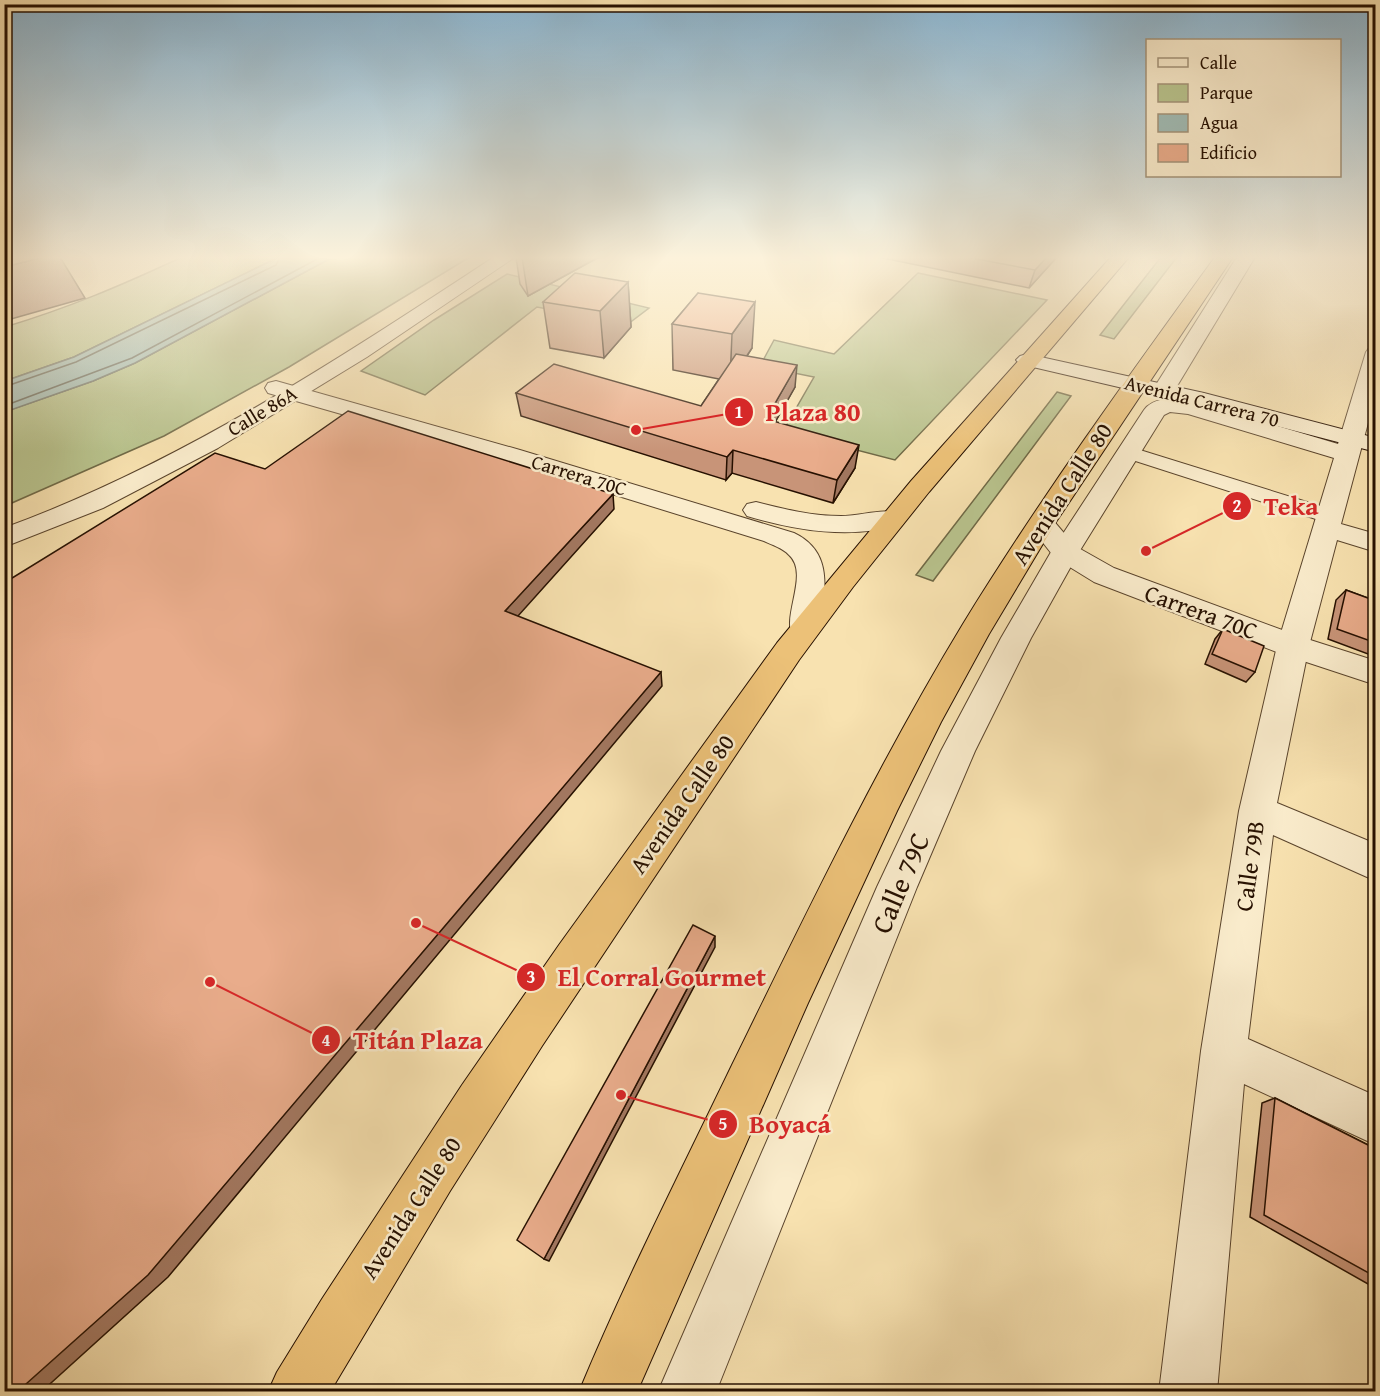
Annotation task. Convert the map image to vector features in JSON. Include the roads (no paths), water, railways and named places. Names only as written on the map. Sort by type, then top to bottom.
[{"type":"highway","name":"Avenida Calle 80","points":[[297,1392],[364,1280],[567,968],[804,629],[893,519],[1061,322]]},
{"type":"highway","name":"Avenida Calle 80","points":[[608,1392],[734,1110],[898,768],[990,605],[1053,539],[1156,393],[1191,322]]},
{"type":"highway","points":[[272,1392],[364,1280]]},
{"type":"street","name":"Calle 86A","points":[[4,538],[84,506],[163,468],[387,322]]},
{"type":"street","name":"Calle 86A","points":[[4,523],[128,468],[295,384],[398,322]]},
{"type":"street","name":"Calle 79C","points":[[687,1392],[893,898],[954,761],[1016,638],[1053,539],[1127,452],[1155,410],[1156,393],[1203,322]]},
{"type":"street","name":"Calle 79B","points":[[1188,1392],[1224,1051],[1257,811],[1293,646],[1327,522],[1357,446],[1376,352]]},
{"type":"street","name":"Avenida Carrera 70","points":[[1027,360],[1156,393],[1190,407],[1357,446]]},
{"type":"street","name":"Carrera 70C","points":[[295,384],[783,519],[843,526],[893,519]]},
{"type":"street","name":"Carrera 70C","points":[[295,384],[512,455],[774,535],[800,549],[806,560],[811,582],[804,629]]},
{"type":"street","points":[[1127,452],[1327,522],[1376,543]]},
{"type":"street","name":"Carrera 70C","points":[[1053,539],[1104,575],[1293,646],[1376,673]]},
{"type":"street","points":[[1257,811],[1376,863]]},
{"type":"street","points":[[1224,1051],[1376,1121]]},
{"type":"water","points":[[145,322],[211,322],[135,363],[93,381],[5,412],[5,381],[74,357]]},
{"type":"place","name":"Plaza 80","points":[[636,430]]},
{"type":"place","name":"Teka","points":[[1146,551]]},
{"type":"place","name":"El Corral Gourmet","points":[[416,923]]},
{"type":"place","name":"Titán Plaza","points":[[210,982]]},
{"type":"place","name":"Boyacá","points":[[621,1095]]}]
